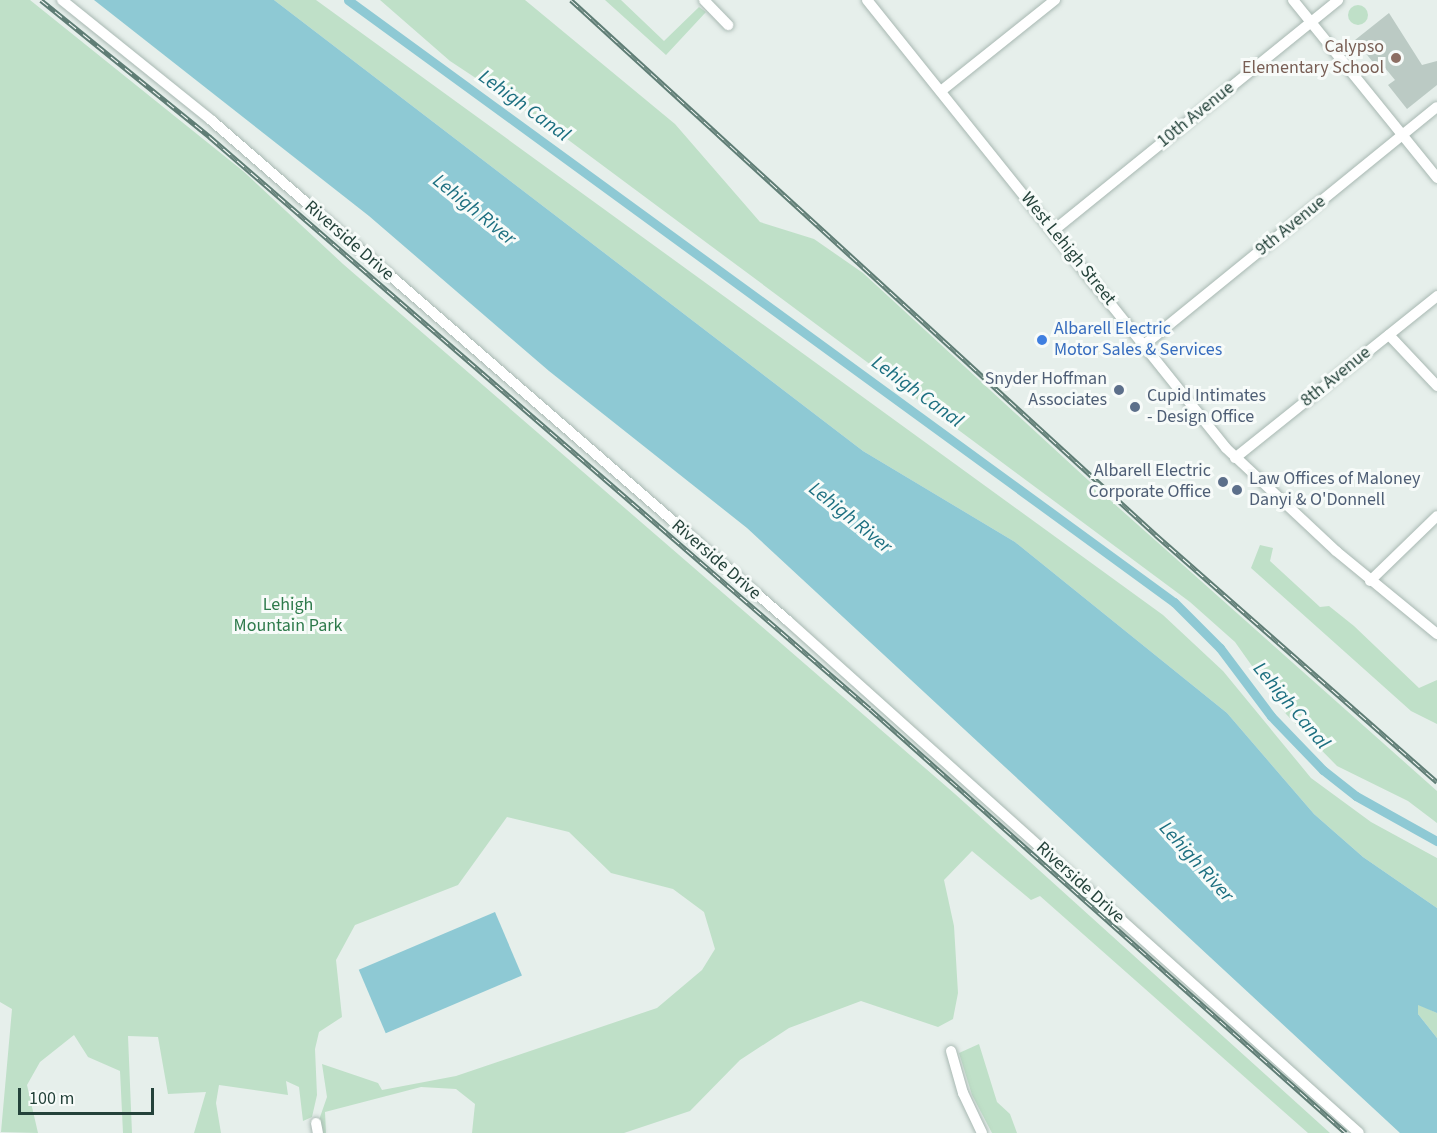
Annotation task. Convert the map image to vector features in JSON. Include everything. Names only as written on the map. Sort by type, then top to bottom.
[{"type":"street","name":"Riverside Drive","points":[[62,0],[211,120],[778,613],[1359,1133]]},
{"type":"street","points":[[704,0],[728,25]]},
{"type":"street","name":"West Lehigh Street","points":[[867,0],[1236,458],[1370,581],[1437,634]]},
{"type":"street","points":[[941,91],[1055,0]]},
{"type":"street","points":[[1293,0],[1437,178]]},
{"type":"street","name":"10th Avenue","points":[[1053,231],[1338,0]]},
{"type":"street","name":"9th Avenue","points":[[1144,345],[1437,108]]},
{"type":"street","name":"8th Avenue","points":[[1236,458],[1437,296]]},
{"type":"street","points":[[1389,334],[1437,386]]},
{"type":"street","points":[[1370,581],[1437,516]]},
{"type":"street","points":[[951,1051],[963,1093],[982,1133]]},
{"type":"green space","name":"Lehigh Mountain Park","points":[[0,0],[30,0],[243,171],[343,264],[955,794],[1330,1133],[1308,1133],[1040,896],[1031,900],[972,851],[944,880],[954,926],[958,993],[953,1019],[938,1027],[861,1001],[789,1028],[740,1060],[690,1111],[624,1133],[472,1133],[475,1104],[456,1089],[421,1087],[325,1112],[326,1133],[322,1133],[319,1120],[327,1097],[322,1064],[378,1083],[382,1090],[456,1076],[657,1008],[702,970],[715,949],[704,912],[673,889],[611,873],[569,832],[507,817],[458,885],[355,925],[336,960],[342,1017],[319,1032],[315,1049],[317,1095],[312,1117],[303,1121],[299,1087],[286,1081],[288,1095],[219,1085],[216,1103],[221,1133],[194,1133],[206,1092],[168,1094],[158,1037],[128,1036],[132,1133],[123,1133],[120,1071],[88,1057],[74,1035],[40,1062],[27,1085],[38,1133],[1,1132],[12,1009],[0,1002]]},
{"type":"green space","points":[[274,0],[316,0],[1163,615],[1223,671],[1311,778],[1371,822],[1437,858],[1437,908],[1363,857],[1314,814],[1227,713],[1015,542],[863,451]]},
{"type":"green space","points":[[380,0],[525,0],[675,124],[760,222],[814,239],[863,273],[1101,492],[1437,791],[1437,823],[1408,801],[1337,766],[1286,714],[1235,642],[1190,602],[559,133],[450,61]]},
{"type":"green space","points":[[605,0],[621,0],[664,41],[699,7],[706,12],[666,55]]},
{"type":"green space","points":[[1358,5],[1365,8],[1368,15],[1365,22],[1358,25],[1351,22],[1348,15],[1351,8]]},
{"type":"green space","points":[[1260,545],[1273,548],[1270,561],[1320,607],[1329,606],[1354,626],[1419,688],[1437,680],[1437,724],[1411,711],[1251,568]]},
{"type":"green space","points":[[1418,1004],[1437,1013],[1437,1038],[1418,1014]]},
{"type":"green space","points":[[979,1044],[997,1102],[1010,1114],[1017,1133],[992,1133],[972,1095],[959,1053]]},
{"type":"water","name":"Lehigh River","points":[[94,0],[274,0],[863,451],[1015,542],[1227,713],[1314,814],[1363,857],[1437,908],[1437,1013],[1418,1005],[1418,1014],[1437,1038],[1437,1133],[1400,1133],[747,528],[549,371],[369,216]]},
{"type":"water","points":[[495,912],[522,976],[386,1033],[359,970]]},
{"type":"building","name":"Calypso Elementary School","points":[[1389,13],[1422,65],[1437,61],[1437,85],[1407,109],[1388,85],[1395,80],[1381,63],[1376,66],[1355,40]]},
{"type":"waterway","name":"Lehigh Canal","points":[[348,0],[1174,602],[1220,648],[1271,716],[1323,770],[1356,796],[1437,841]]},
{"type":"railway","points":[[41,0],[210,137],[870,709],[1346,1133]]},
{"type":"railway","points":[[571,0],[1156,535],[1437,782]]},
{"type":"place","name":"Calypso Elementary School","points":[[1396,58]]},
{"type":"place","name":"Albarell Electric Motor Sales & Services","points":[[1042,340]]},
{"type":"place","name":"Snyder Hoffman Associates","points":[[1119,390]]},
{"type":"place","name":"Cupid Intimates - Design Office","points":[[1135,407]]},
{"type":"place","name":"Albarell Electric Corporate Office","points":[[1223,482]]},
{"type":"place","name":"Law Offices of Maloney Danyi & O'Donnell","points":[[1237,490]]}]
